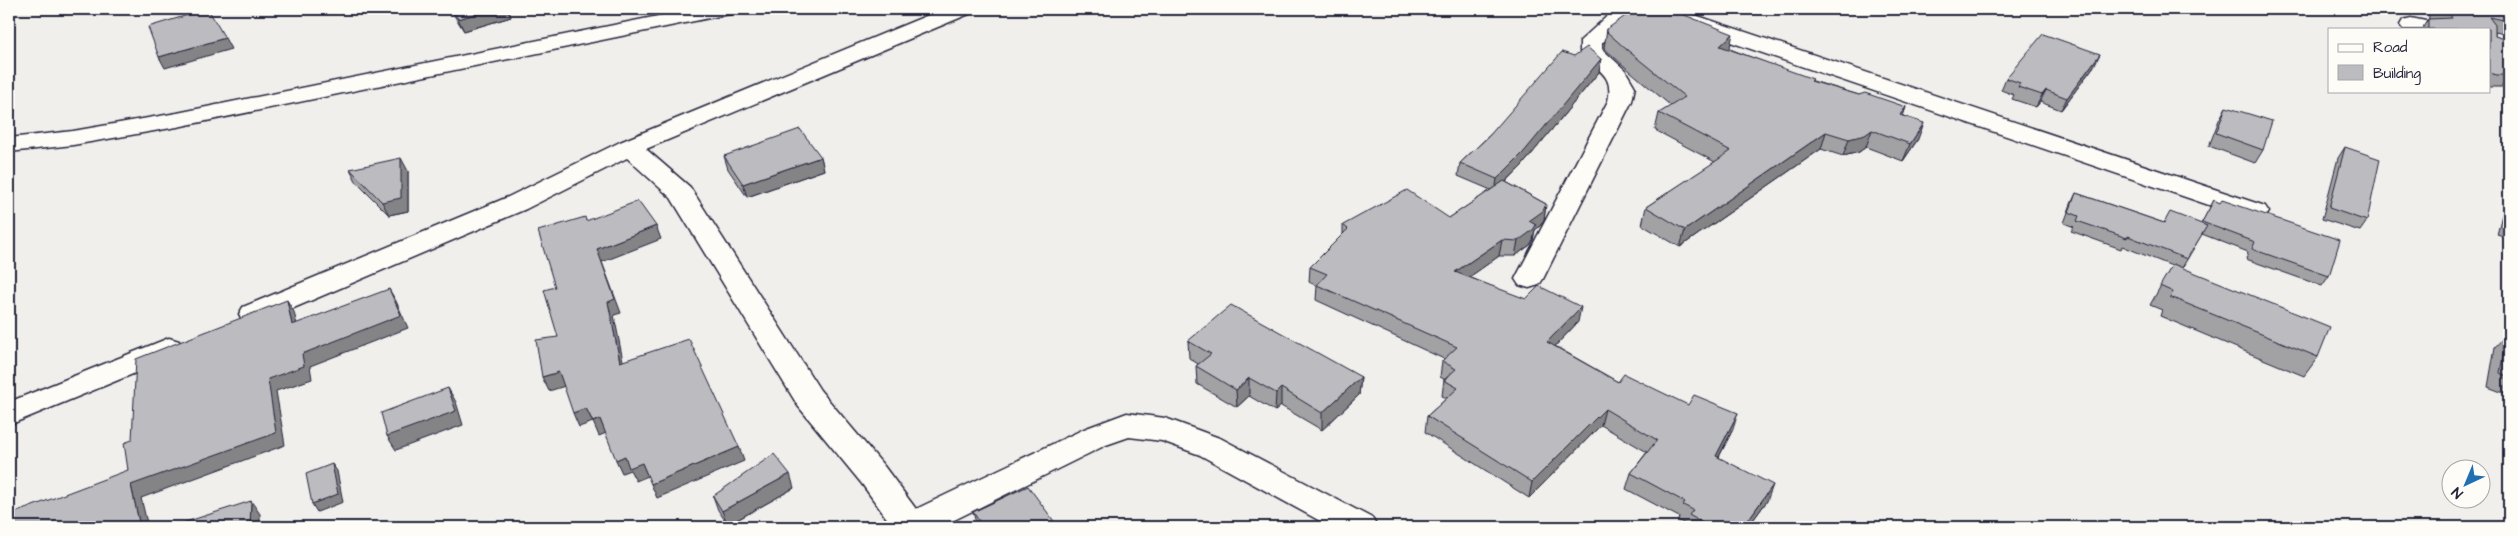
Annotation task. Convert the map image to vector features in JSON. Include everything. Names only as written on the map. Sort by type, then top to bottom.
[{"type":"street","points":[[9,145],[73,138],[177,120],[724,9]]},
{"type":"street","points":[[234,322],[517,203],[629,147],[961,9]]},
{"type":"street","points":[[1529,279],[1620,101],[1623,87],[1617,75],[1591,51],[1591,41],[1628,9]]},
{"type":"street","points":[[1656,9],[2256,212]]},
{"type":"street","points":[[2411,24],[2428,28]]},
{"type":"street","points":[[629,147],[681,193],[809,398],[873,475],[912,527],[1095,437],[1127,425],[1165,430],[1211,447],[1360,527]]},
{"type":"street","points":[[9,414],[190,340]]},
{"type":"building","points":[[208,9],[225,38],[159,57],[148,27]]},
{"type":"building","points":[[452,9],[492,9],[458,19]]},
{"type":"building","points":[[1635,9],[1645,13],[1651,9],[1669,9],[1733,34],[1720,46],[1813,79],[1811,81],[1859,95],[1865,93],[1906,107],[1900,115],[1924,123],[1910,144],[1872,130],[1865,135],[1849,139],[1826,132],[1685,230],[1646,207],[1731,151],[1659,113],[1685,97],[1607,32],[1607,29]]},
{"type":"building","points":[[2439,9],[2509,9],[2509,21],[2489,17],[2495,25],[2495,36],[2505,39],[2509,44],[2509,75],[2490,73],[2490,28],[2428,28],[2428,19],[2452,18],[2448,11]]},
{"type":"building","points":[[2043,34],[2100,54],[2067,98],[2046,90],[2042,95],[2018,87],[2020,83],[2006,78]]},
{"type":"building","points":[[1587,47],[1601,59],[1523,153],[1497,179],[1460,163],[1489,136],[1562,52],[1574,56]]},
{"type":"building","points":[[2226,107],[2272,121],[2263,150],[2216,133]]},
{"type":"building","points":[[800,129],[821,157],[743,184],[724,156]]},
{"type":"building","points":[[2345,147],[2380,159],[2367,221],[2329,208]]},
{"type":"building","points":[[401,158],[401,198],[382,202],[350,169]]},
{"type":"building","points":[[1504,181],[1546,204],[1543,211],[1529,221],[1536,225],[1533,230],[1518,241],[1502,240],[1455,272],[1526,299],[1539,286],[1581,307],[1547,342],[1618,382],[1624,374],[1688,405],[1694,395],[1738,413],[1716,456],[1773,485],[1743,527],[1710,527],[1689,515],[1693,510],[1683,505],[1685,502],[1631,473],[1657,440],[1605,409],[1532,482],[1427,416],[1458,388],[1444,380],[1456,369],[1442,361],[1457,347],[1317,285],[1327,274],[1310,267],[1348,229],[1343,225],[1407,190],[1449,218]]},
{"type":"building","points":[[2076,193],[2164,223],[2170,212],[2207,226],[2187,259],[2128,236],[2127,238],[2077,221],[2079,216],[2069,212]]},
{"type":"building","points":[[2214,200],[2220,203],[2222,200],[2340,240],[2329,276],[2252,249],[2255,242],[2202,222]]},
{"type":"building","points":[[638,201],[656,226],[597,249],[615,299],[608,302],[620,362],[689,339],[739,447],[651,484],[642,463],[629,468],[625,456],[616,460],[600,419],[593,422],[586,408],[573,413],[559,372],[542,377],[536,340],[558,337],[544,290],[555,287],[538,231],[585,217],[586,221]]},
{"type":"building","points":[[2173,264],[2330,327],[2318,357],[2170,297],[2173,292],[2160,286]]},
{"type":"building","points":[[389,289],[401,315],[302,354],[304,366],[268,379],[276,433],[131,485],[140,527],[94,527],[94,524],[86,527],[9,527],[9,515],[128,470],[124,443],[132,440],[136,359],[287,300],[292,325]]},
{"type":"building","points":[[1231,305],[1361,377],[1322,413],[1281,388],[1276,393],[1249,378],[1236,390],[1196,366],[1211,354],[1188,341]]},
{"type":"building","points":[[2507,334],[2509,334],[2509,377],[2500,373]]},
{"type":"building","points":[[448,388],[456,411],[387,436],[381,413]]},
{"type":"building","points":[[774,454],[790,474],[722,511],[713,496]]},
{"type":"building","points":[[332,464],[338,494],[312,504],[306,474]]},
{"type":"building","points":[[1028,486],[1056,524],[1050,527],[983,527],[973,512]]},
{"type":"building","points":[[251,501],[250,527],[170,527]]}]
